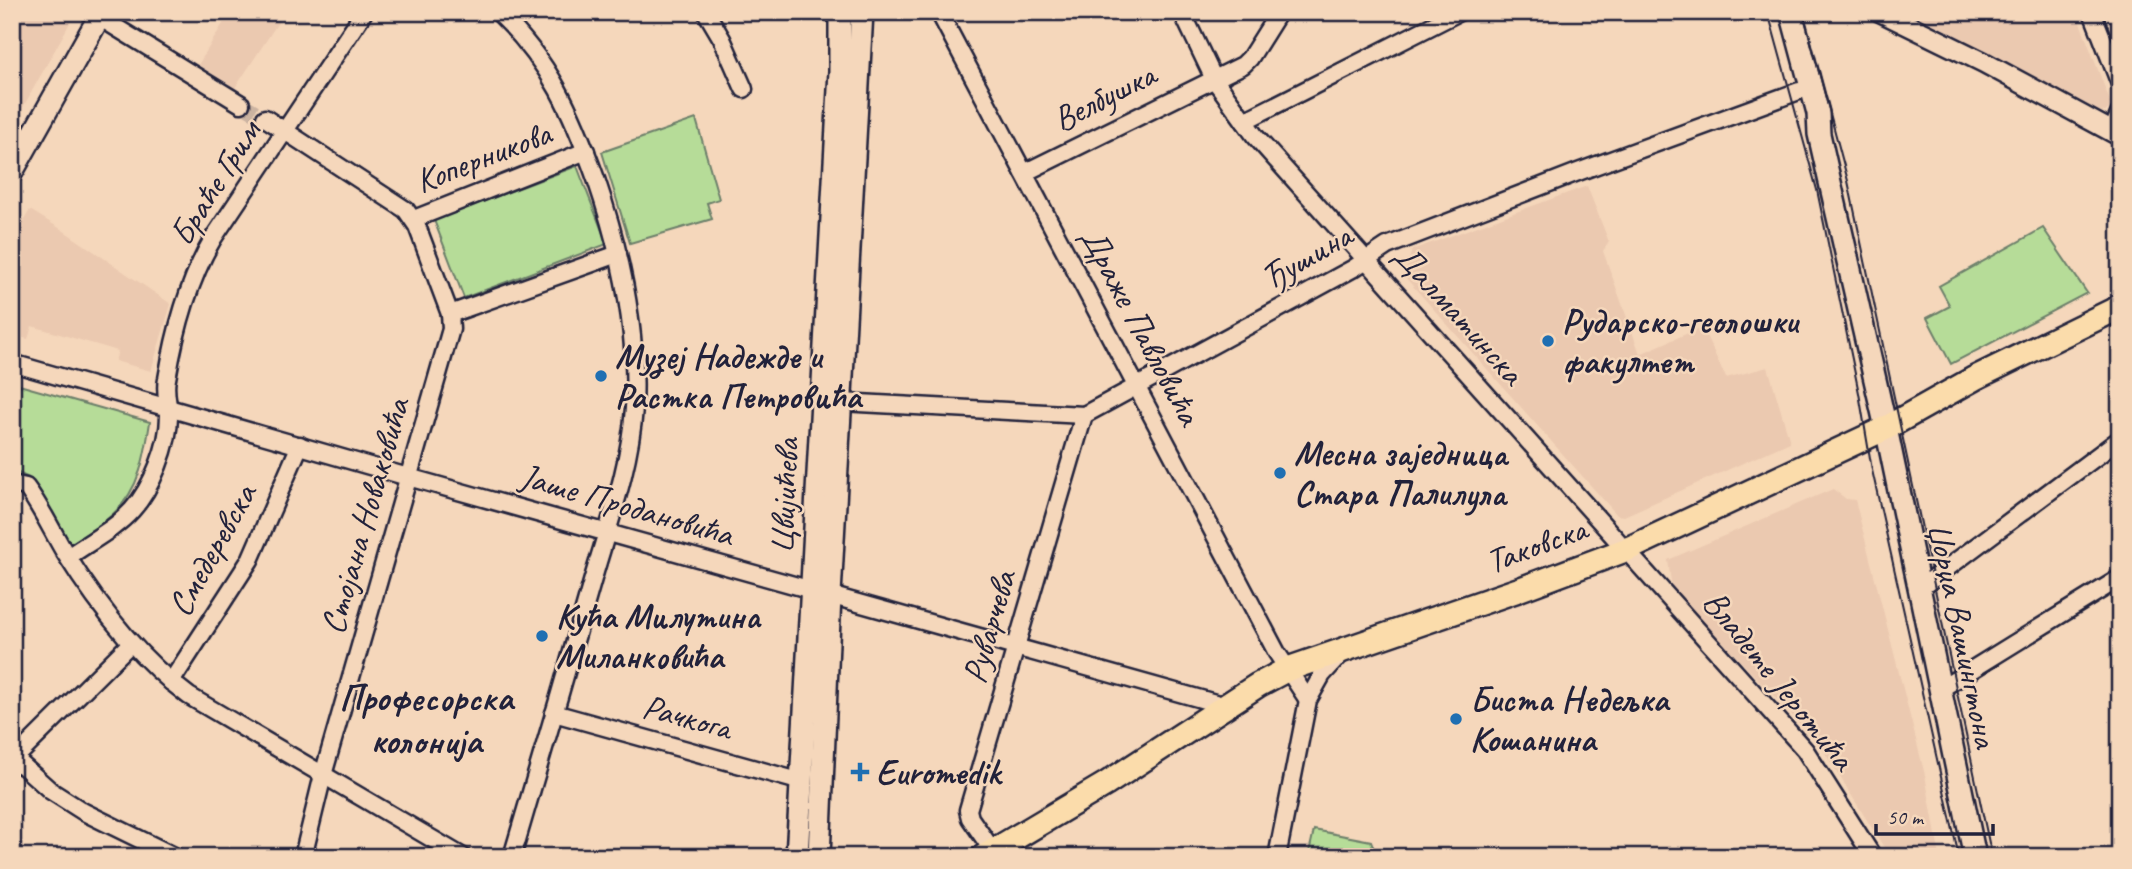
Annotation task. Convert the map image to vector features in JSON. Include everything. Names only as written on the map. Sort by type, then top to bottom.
[{"type":"main road","name":"Цвијићева","points":[[819,857],[821,593],[840,12]]},
{"type":"main road","name":"Цвијићева","points":[[797,857],[802,782],[841,402],[862,12]]},
{"type":"main road","points":[[1776,12],[1806,116],[1819,134]]},
{"type":"main road","points":[[1791,12],[1818,113],[1819,134]]},
{"type":"main road","points":[[12,172],[100,15]]},
{"type":"main road","name":"Џорџа Вашингтона","points":[[1819,134],[1886,428],[1976,857]]},
{"type":"main road","name":"Таковска","points":[[988,854],[1106,785],[1226,706],[1288,669],[1578,569],[1628,549],[1886,428],[1975,378],[2120,307]]},
{"type":"street","name":"Браће Грим","points":[[68,557],[122,519],[140,500],[152,478],[168,424],[167,378],[197,270],[214,237],[364,12]]},
{"type":"street","points":[[498,12],[522,37],[559,88],[586,151],[603,201],[626,288],[634,390],[628,449],[607,531],[512,857]]},
{"type":"street","points":[[706,12],[722,39],[744,89]]},
{"type":"street","name":"Драже Павловића","points":[[939,12],[1288,669],[1308,700]]},
{"type":"street","name":"Далматинска","points":[[1182,12],[1214,79],[1244,121],[1302,191],[1628,549]]},
{"type":"street","name":"Велбушка","points":[[1024,173],[1243,65],[1279,12]]},
{"type":"street","points":[[1244,121],[1459,12]]},
{"type":"street","points":[[1881,12],[1983,62],[2116,133],[2120,112]]},
{"type":"street","points":[[1888,12],[1908,26]]},
{"type":"street","points":[[2092,12],[2120,84]]},
{"type":"street","points":[[100,15],[241,104]]},
{"type":"street","name":"Ђушина","points":[[1084,415],[1367,260],[1387,246],[1799,91]]},
{"type":"street","name":"Коперникова","points":[[265,118],[406,210],[414,219],[586,151]]},
{"type":"street","name":"Стојана Новаковића","points":[[303,857],[323,775],[451,328],[450,314],[414,219]]},
{"type":"street","points":[[450,314],[618,254]]},
{"type":"street","name":"Јаше Продановића","points":[[12,363],[1226,706]]},
{"type":"street","points":[[841,402],[1084,415]]},
{"type":"street","name":"Руварчева","points":[[988,854],[968,810],[1084,415]]},
{"type":"street","points":[[1919,589],[2120,439]]},
{"type":"street","name":"Смедеревска","points":[[171,682],[250,561],[300,445]]},
{"type":"street","points":[[16,484],[29,491],[68,557],[131,643],[171,682],[189,696],[463,857]]},
{"type":"street","name":"Владете Јеротића","points":[[1628,549],[1805,750],[1873,857]]},
{"type":"street","points":[[1939,690],[2120,578]]},
{"type":"street","points":[[131,643],[13,760],[84,812],[176,857]]},
{"type":"street","points":[[1277,857],[1308,700],[1328,666],[1350,647]]},
{"type":"street","name":"Рачкога","points":[[554,713],[802,782]]},
{"type":"shaded area","points":[[12,12],[76,12],[12,127]]},
{"type":"shaded area","points":[[209,12],[285,12],[235,88],[198,65],[224,22]]},
{"type":"shaded area","points":[[1910,12],[2076,12],[2111,104],[2109,109],[2105,112],[2099,111]]},
{"type":"shaded area","name":"Рударско-геолошки факултет","points":[[1587,186],[1609,242],[1603,251],[1640,354],[1702,327],[1726,378],[1768,367],[1790,442],[1624,516],[1617,515],[1404,276],[1412,250]]},
{"type":"shaded area","points":[[30,210],[171,304],[151,371],[115,361],[118,351],[32,326],[28,339],[12,335],[12,265],[15,260],[12,258],[12,240]]},
{"type":"shaded area","points":[[1833,489],[1846,499],[1855,500],[1925,775],[1940,857],[1890,857],[1820,745],[1672,589],[1668,560]]},
{"type":"green space","points":[[696,119],[719,199],[707,203],[712,219],[630,243],[602,152]]},
{"type":"green space","points":[[577,166],[607,244],[464,298],[434,220]]},
{"type":"green space","points":[[2043,228],[2087,293],[1951,364],[1927,318],[1950,306],[1939,286]]},
{"type":"green space","points":[[12,383],[150,422],[140,471],[123,504],[98,526],[69,545],[31,479],[12,470]]},
{"type":"green space","points":[[1314,830],[1371,841],[1377,857],[1308,857]]},
{"type":"tunnel","points":[[241,104],[265,118]]},
{"type":"tram line","points":[[1768,12],[1817,190],[1872,470],[1959,857]]},
{"type":"tram line","points":[[1803,12],[1848,181],[1992,857]]},
{"type":"place","name":"Рударско-геолошки факултет","points":[[1548,341]]},
{"type":"place","name":"Музеј Надежде и Растка Петровића","points":[[601,376]]},
{"type":"place","name":"Месна заједница Стара Палилула","points":[[1280,473]]},
{"type":"place","name":"Кућа Милутина Миланковића","points":[[542,636]]},
{"type":"place","name":"Биста Недељка Кошанина","points":[[1456,719]]},
{"type":"place","name":"Euromedik","points":[[860,772]]},
{"type":"district","name":"Професорска колонија","points":[[426,718]]}]
